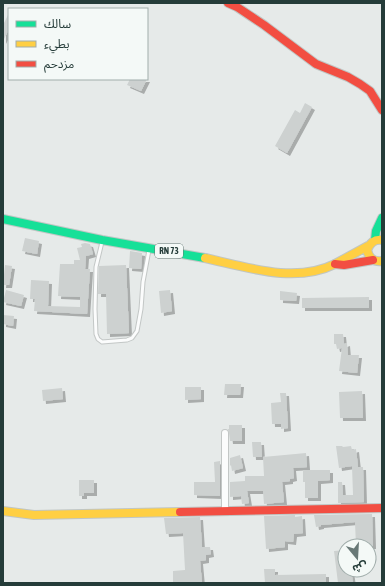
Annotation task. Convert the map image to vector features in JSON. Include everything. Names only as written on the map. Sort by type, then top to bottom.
[{"type":"main road","points":[[228,3],[237,7],[264,25],[316,64],[348,77],[360,84],[370,91],[382,110]]},
{"type":"main road","points":[[379,263],[368,254],[368,246],[372,242],[379,240],[376,232],[382,218]]},
{"type":"main road","name":"RN 73","points":[[3,219],[102,240],[275,273],[306,273],[335,264],[368,246]]},
{"type":"main road","name":"RN 73","points":[[335,264],[344,265],[379,263]]},
{"type":"main road","points":[[3,511],[34,515],[382,508]]},
{"type":"street","points":[[225,433],[225,511]]},
{"type":"lane","points":[[102,240],[96,267],[95,309],[96,334],[98,339],[102,342],[126,340],[132,338],[137,331],[149,248]]},
{"type":"building","points":[[8,15],[8,31],[3,41],[3,25]]},
{"type":"building","points":[[130,80],[146,80],[141,91],[127,85]]},
{"type":"building","points":[[305,103],[312,107],[287,153],[275,146],[295,110],[300,113]]},
{"type":"building","points":[[25,238],[39,241],[37,254],[22,251]]},
{"type":"building","points":[[81,244],[90,244],[93,254],[86,256],[85,269],[90,269],[87,314],[34,311],[35,299],[30,299],[31,280],[49,281],[48,306],[80,307],[80,297],[58,296],[60,264],[74,264],[74,260],[80,260],[77,248],[82,247]]},
{"type":"building","points":[[130,251],[142,253],[141,269],[129,268]]},
{"type":"building","points":[[5,265],[12,266],[9,285],[3,285]]},
{"type":"building","points":[[126,265],[129,333],[107,334],[106,294],[98,294],[99,266]]},
{"type":"building","points":[[6,290],[24,295],[21,306],[3,302]]},
{"type":"building","points":[[170,290],[172,311],[161,313],[159,291]]},
{"type":"building","points":[[280,291],[297,293],[296,301],[280,300]]},
{"type":"building","points":[[369,297],[369,308],[302,308],[302,298]]},
{"type":"building","points":[[3,315],[14,316],[13,326],[3,324]]},
{"type":"building","points":[[334,334],[343,334],[344,344],[347,343],[348,355],[359,355],[357,373],[339,371],[342,348],[337,349],[336,344],[334,344]]},
{"type":"building","points":[[225,384],[241,384],[240,395],[224,395]]},
{"type":"building","points":[[185,387],[201,387],[201,399],[185,400]]},
{"type":"building","points":[[62,388],[63,399],[43,401],[42,390]]},
{"type":"building","points":[[362,391],[363,418],[340,418],[339,392]]},
{"type":"building","points":[[280,393],[286,393],[288,428],[281,429],[281,424],[272,424],[271,403],[281,402]]},
{"type":"building","points":[[229,425],[242,425],[242,441],[230,441],[228,429]]},
{"type":"building","points":[[252,442],[261,442],[262,457],[253,457]]},
{"type":"building","points":[[336,446],[351,446],[352,450],[356,449],[358,467],[363,467],[364,502],[338,503],[338,482],[342,482],[343,495],[353,495],[352,466],[339,468]]},
{"type":"building","points":[[306,453],[307,467],[293,468],[294,478],[290,479],[290,481],[282,482],[284,502],[264,504],[263,491],[247,491],[249,503],[242,504],[241,496],[230,497],[230,482],[245,481],[245,476],[264,476],[263,457]]},
{"type":"building","points":[[240,455],[243,468],[232,471],[231,465],[230,466],[230,458]]},
{"type":"building","points":[[220,461],[220,496],[194,495],[194,482],[215,482],[214,462]]},
{"type":"building","points":[[303,470],[330,470],[330,480],[318,481],[318,498],[305,498]]},
{"type":"building","points":[[79,480],[94,480],[94,493],[84,493],[84,496],[79,496]]},
{"type":"building","points":[[372,514],[373,538],[356,538],[355,522],[321,525],[316,527],[314,515]]},
{"type":"building","points":[[295,515],[295,517],[302,516],[303,533],[294,534],[293,542],[285,541],[285,547],[266,549],[264,516]]},
{"type":"building","points":[[200,517],[202,547],[210,547],[211,554],[206,555],[206,560],[200,561],[202,583],[173,583],[173,571],[185,570],[183,533],[166,534],[164,518]]},
{"type":"building","points":[[334,551],[337,551],[337,575]]},
{"type":"building","points":[[264,569],[275,569],[275,575],[326,574],[326,583],[265,583]]},
{"type":"building","points":[[337,578],[352,578],[353,583],[338,583]]},
{"type":"traffic: fast","points":[[375,240],[376,231],[382,218]]},
{"type":"traffic: fast","points":[[3,219],[102,240],[205,258]]},
{"type":"traffic: slow","points":[[382,240],[373,242],[369,245],[367,250],[372,259],[382,261]]},
{"type":"traffic: slow","points":[[205,258],[270,272],[304,273],[320,270],[335,264],[368,246]]},
{"type":"traffic: slow","points":[[3,511],[34,515],[180,512]]},
{"type":"traffic: jam","points":[[228,3],[237,7],[264,25],[316,64],[348,77],[360,84],[370,91],[382,110]]},
{"type":"traffic: jam","points":[[335,264],[344,265],[373,260]]},
{"type":"traffic: jam","points":[[180,512],[382,508]]}]
